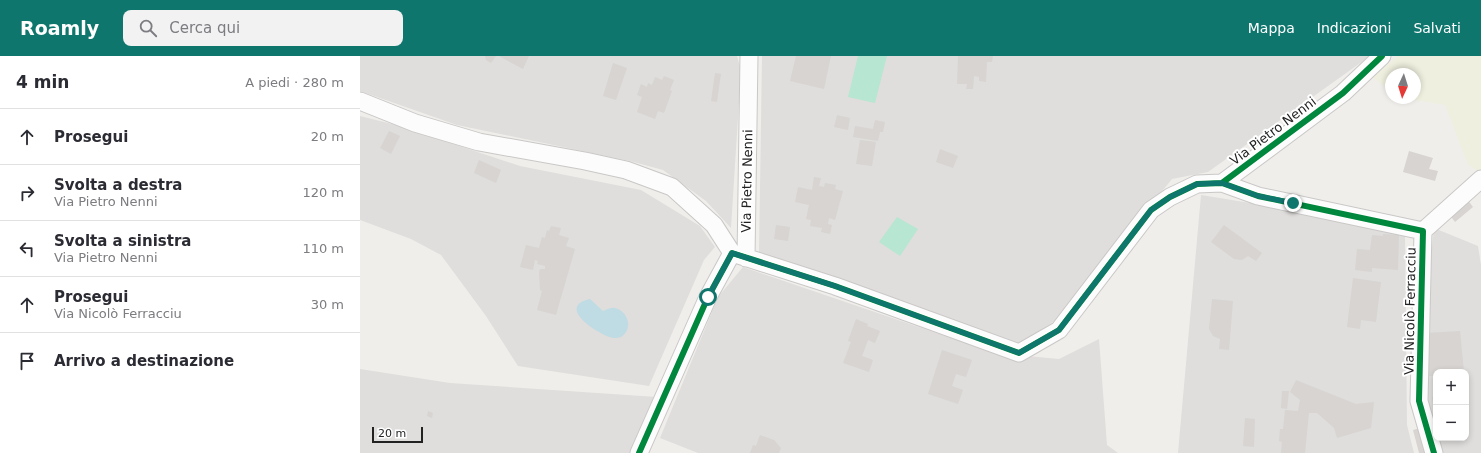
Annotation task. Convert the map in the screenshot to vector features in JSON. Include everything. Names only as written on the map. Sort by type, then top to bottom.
[{"type":"street","name":"Via Pietro Nenni","points":[[739,255],[749,56]]},
{"type":"street","name":"Via Pietro Nenni","points":[[1222,183],[1343,93],[1382,56]]},
{"type":"street","points":[[360,101],[415,123],[479,142],[626,170],[672,187],[714,225],[739,255],[835,286],[1019,353],[1059,330],[1151,210],[1170,197],[1197,184],[1222,183]]},
{"type":"street","name":"Via Nicolò Ferracciu","points":[[1434,453],[1419,400],[1423,231],[1481,179]]},
{"type":"street","name":"Via Nicolò Ferracciu","points":[[1222,183],[1258,196],[1423,231]]},
{"type":"street","points":[[639,453],[708,297],[739,255]]},
{"type":"shaded area","points":[[360,56],[737,56],[741,70],[731,228],[706,201],[663,170],[630,161],[457,125],[360,91]]},
{"type":"shaded area","points":[[762,56],[1370,56],[1208,172],[1172,179],[1056,320],[1018,345],[759,254]]},
{"type":"shaded area","points":[[360,116],[396,125],[520,166],[641,190],[700,226],[715,247],[704,260],[649,386],[518,366],[486,316],[441,255],[411,239],[360,220]]},
{"type":"shaded area","points":[[1201,195],[1318,214],[1405,234],[1407,425],[1414,453],[1178,453]]},
{"type":"shaded area","points":[[1434,228],[1478,246],[1481,265],[1481,453],[1440,453],[1437,441],[1469,441],[1469,369],[1433,369],[1433,428],[1421,350]]},
{"type":"shaded area","points":[[743,267],[995,353],[1059,359],[1099,339],[1107,445],[1118,453],[698,453],[660,438],[718,297]]},
{"type":"shaded area","points":[[360,369],[450,383],[657,397],[635,453],[360,453]]},
{"type":"green space","points":[[858,56],[887,56],[875,103],[848,97]]},
{"type":"green space","points":[[1398,56],[1481,56],[1481,173],[1468,165],[1445,105],[1421,101],[1421,68],[1385,68],[1385,87],[1372,77]]},
{"type":"green space","points":[[897,217],[918,229],[900,256],[879,242]]},
{"type":"water","points":[[590,299],[603,311],[610,308],[615,308],[622,311],[628,321],[628,328],[621,337],[610,337],[602,334],[593,329],[579,315],[577,309],[580,303]]},
{"type":"building","points":[[485,56],[496,56],[491,63],[486,60]]},
{"type":"building","points":[[499,56],[529,56],[523,69]]},
{"type":"building","points":[[796,56],[831,56],[824,89],[790,81]]},
{"type":"building","points":[[958,56],[993,56],[992,62],[987,62],[986,82],[979,81],[979,77],[974,76],[973,89],[966,89],[967,84],[957,84]]},
{"type":"building","points":[[613,63],[627,68],[616,100],[603,96]]},
{"type":"building","points":[[715,73],[721,74],[717,102],[711,101]]},
{"type":"building","points":[[664,76],[674,80],[670,90],[672,91],[664,113],[658,111],[655,119],[637,112],[642,97],[637,95],[641,84],[647,87],[648,83],[652,85],[655,77],[662,80]]},
{"type":"building","points":[[837,115],[850,118],[848,130],[834,127]]},
{"type":"building","points":[[875,120],[885,122],[883,132],[880,132],[878,141],[853,137],[855,126],[873,129]]},
{"type":"building","points":[[389,131],[400,136],[391,154],[380,148]]},
{"type":"building","points":[[860,140],[876,142],[872,166],[856,164]]},
{"type":"building","points":[[940,149],[958,156],[953,168],[936,162]]},
{"type":"building","points":[[1409,151],[1433,158],[1429,169],[1438,171],[1435,181],[1403,172]]},
{"type":"building","points":[[479,160],[501,170],[496,183],[474,173]]},
{"type":"building","points":[[814,177],[821,178],[819,186],[824,187],[825,183],[836,185],[835,189],[843,191],[835,220],[829,218],[828,224],[832,225],[830,234],[821,232],[822,228],[810,226],[811,220],[806,219],[809,205],[795,202],[798,187],[812,190]]},
{"type":"building","points":[[1467,199],[1473,207],[1455,222],[1449,214]]},
{"type":"building","points":[[776,225],[790,227],[788,241],[774,239]]},
{"type":"building","points":[[1224,225],[1262,253],[1256,261],[1248,256],[1242,260],[1234,259],[1211,242]]},
{"type":"building","points":[[551,226],[561,228],[559,235],[569,238],[566,246],[575,249],[556,315],[537,310],[542,291],[540,290],[539,272],[540,269],[545,269],[545,266],[537,264],[538,261],[535,260],[533,270],[520,267],[526,245],[539,248],[542,237],[545,238],[547,230],[549,231]]},
{"type":"building","points":[[1383,234],[1399,235],[1398,270],[1372,268],[1372,272],[1355,270],[1357,249],[1370,250],[1372,235],[1383,236]]},
{"type":"building","points":[[1353,278],[1381,282],[1376,322],[1361,320],[1360,329],[1347,327]]},
{"type":"building","points":[[1212,299],[1233,301],[1229,350],[1219,349],[1220,339],[1213,336],[1209,329]]},
{"type":"building","points":[[856,319],[868,324],[867,326],[880,331],[875,343],[868,340],[862,356],[873,360],[869,372],[843,363],[851,342],[848,341]]},
{"type":"building","points":[[1460,331],[1464,369],[1433,369],[1433,376],[1428,376],[1426,362],[1426,333]]},
{"type":"building","points":[[942,350],[972,360],[966,377],[956,374],[952,386],[963,390],[958,404],[928,394]]},
{"type":"building","points":[[1296,380],[1356,404],[1374,402],[1371,428],[1337,438],[1334,428],[1317,413],[1309,413],[1305,453],[1281,453],[1282,442],[1279,441],[1280,429],[1283,429],[1285,410],[1298,411],[1300,400],[1290,392]]},
{"type":"building","points":[[1282,391],[1289,391],[1287,409],[1281,408]]},
{"type":"building","points":[[428,411],[433,413],[432,418],[427,416]]},
{"type":"building","points":[[1245,418],[1255,419],[1254,447],[1243,446]]},
{"type":"building","points":[[1423,427],[1431,453],[1419,453],[1413,430]]},
{"type":"building","points":[[760,435],[774,440],[781,448],[779,453],[750,453],[753,445],[756,446]]},
{"type":"cycle path","points":[[639,453],[708,297],[732,253],[835,286],[1019,353],[1059,330],[1151,210],[1170,197],[1197,184],[1222,183],[1343,93],[1382,56]]},
{"type":"cycle path","points":[[1222,183],[1258,196],[1423,231],[1419,401],[1434,453]]},
{"type":"route","points":[[708,297],[732,253],[835,286],[1019,353],[1059,330],[1151,210],[1170,197],[1197,184],[1222,183],[1258,196],[1293,203]]}]
